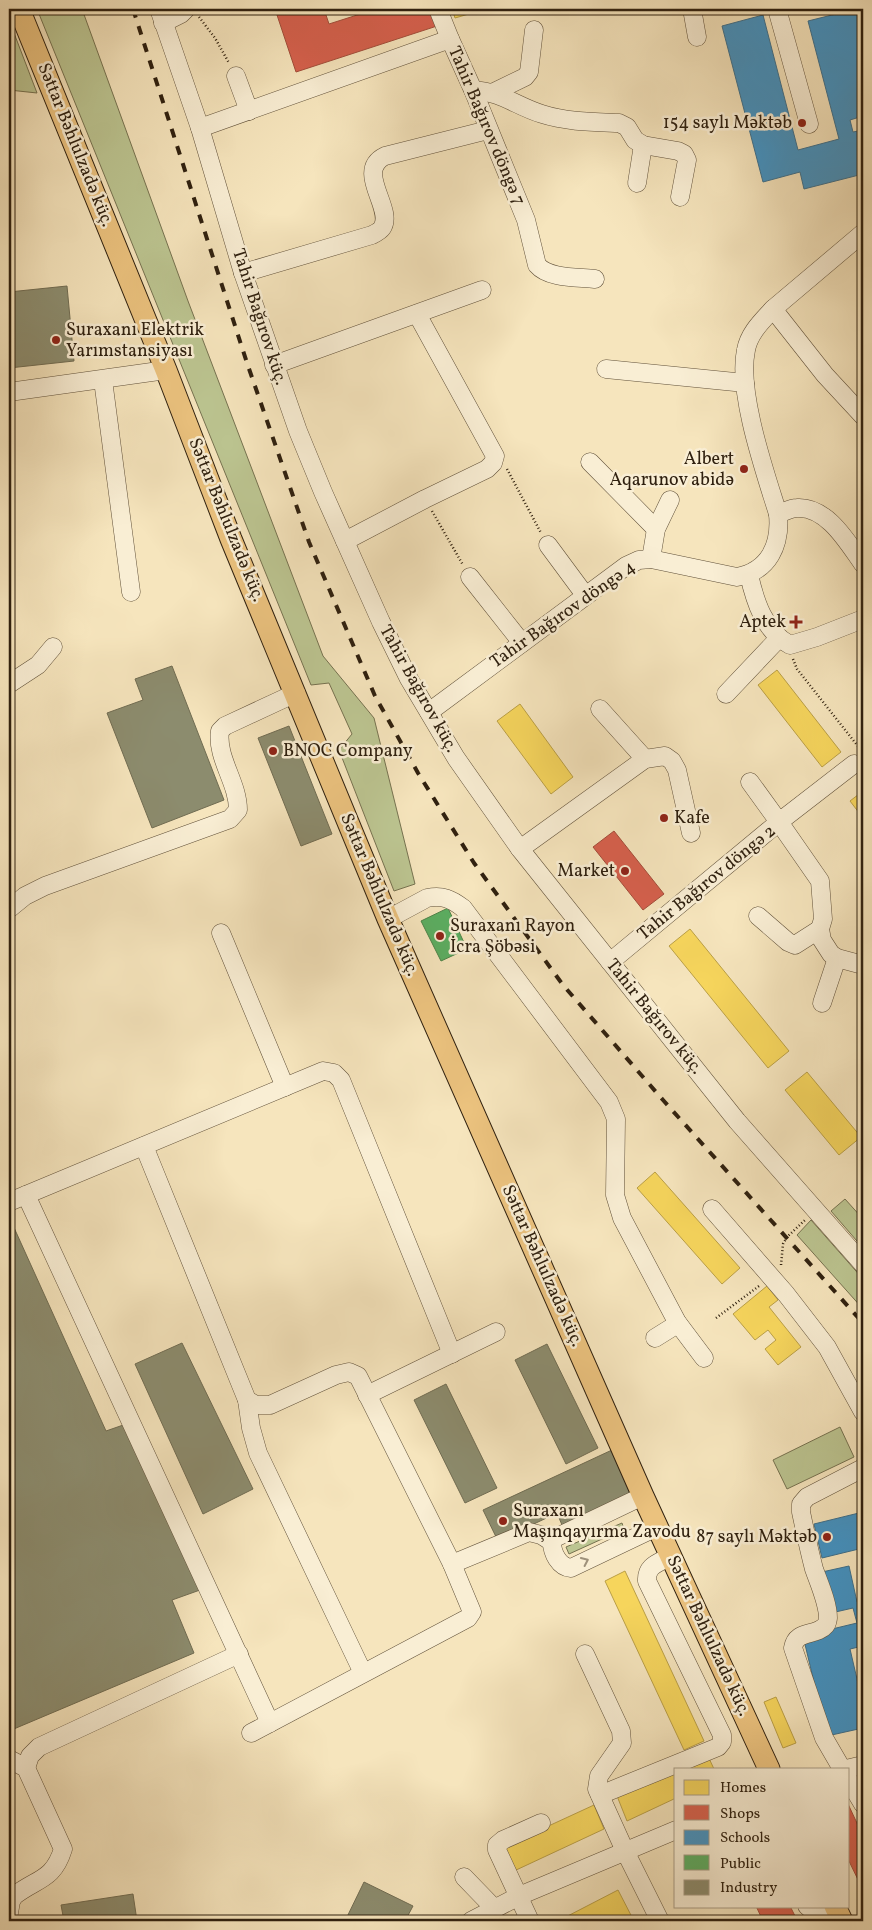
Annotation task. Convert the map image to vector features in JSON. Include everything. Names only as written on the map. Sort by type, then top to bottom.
[{"type":"main road","name":"Səttar Bəhlulzadə küç.","points":[[20,9],[166,370],[231,539],[388,919],[643,1496],[769,1768]]},
{"type":"main road","points":[[836,1908],[842,1921]]},
{"type":"street","points":[[438,9],[450,39]]},
{"type":"street","points":[[692,9],[697,37]]},
{"type":"street","points":[[777,9],[809,124]]},
{"type":"street","points":[[161,16],[191,12]]},
{"type":"street","name":"Tahir Bağırov küç.","points":[[161,16],[200,128],[243,273],[301,440],[381,622],[429,712],[456,758],[520,849],[737,1120],[863,1264]]},
{"type":"street","points":[[494,92],[525,77],[529,72],[534,30]]},
{"type":"street","name":"Tahir Bağırov döngə 7","points":[[200,128],[450,39],[526,220],[537,265],[542,270],[550,273],[595,279]]},
{"type":"street","points":[[236,76],[248,111]]},
{"type":"street","points":[[473,90],[494,92],[541,114],[566,120],[619,123],[627,127],[635,140],[643,145],[678,151],[684,154],[687,160],[680,197]]},
{"type":"street","points":[[243,273],[380,230],[383,227],[384,219],[373,176],[373,166],[377,160],[385,156],[488,130]]},
{"type":"street","points":[[637,183],[643,145]]},
{"type":"street","points":[[784,642],[764,619],[754,600],[749,575],[763,565],[777,541],[779,528],[778,514],[752,422],[745,383],[746,350],[757,326],[773,309],[863,233]]},
{"type":"street","points":[[274,365],[482,290]]},
{"type":"street","points":[[773,309],[825,375],[863,416]]},
{"type":"street","points":[[345,541],[487,469],[493,463],[495,456],[417,314]]},
{"type":"street","points":[[606,369],[745,383]]},
{"type":"street","points":[[9,392],[166,370]]},
{"type":"street","points":[[103,380],[131,592]]},
{"type":"street","points":[[590,462],[656,529]]},
{"type":"street","points":[[651,559],[656,529],[670,500]]},
{"type":"street","points":[[778,514],[797,508],[811,511],[830,521],[863,564]]},
{"type":"street","points":[[548,545],[585,595]]},
{"type":"street","name":"Tahir Bağırov döngə 4","points":[[429,712],[585,595],[626,566],[639,560],[651,559],[725,576],[749,575]]},
{"type":"street","points":[[470,577],[522,643]]},
{"type":"street","points":[[726,694],[784,642],[817,638],[863,619]]},
{"type":"street","points":[[9,684],[38,665],[53,647]]},
{"type":"street","points":[[9,909],[25,896],[45,886],[230,819],[238,810],[238,800],[218,742],[220,731],[225,726],[296,693]]},
{"type":"street","points":[[600,709],[645,759]]},
{"type":"street","points":[[520,849],[645,759],[665,756],[672,761],[677,770],[691,833]]},
{"type":"street","points":[[750,782],[779,822],[858,758]]},
{"type":"street","name":"Tahir Bağırov döngə 2","points":[[610,962],[779,822],[820,881],[823,918],[820,928],[822,940],[831,954],[837,958]]},
{"type":"street","points":[[388,919],[427,898],[444,897],[453,900],[463,908],[609,1102],[616,1118],[615,1195],[622,1218],[677,1322],[704,1358]]},
{"type":"street","points":[[758,916],[788,942],[795,945],[820,928]]},
{"type":"street","points":[[221,933],[285,1087]]},
{"type":"street","points":[[822,1003],[837,958],[863,965]]},
{"type":"street","points":[[9,1202],[323,1071],[334,1073],[341,1080],[452,1354]]},
{"type":"street","points":[[144,1146],[247,1400],[250,1428],[258,1453],[363,1672]]},
{"type":"street","points":[[26,1195],[270,1723]]},
{"type":"street","points":[[712,1209],[786,1294],[827,1347],[863,1412]]},
{"type":"street","points":[[655,1338],[677,1322]]},
{"type":"street","points":[[367,1395],[496,1332]]},
{"type":"street","points":[[247,1400],[256,1404],[270,1405],[336,1375],[349,1372],[358,1376],[452,1564],[472,1609],[472,1616],[363,1672],[251,1733]]},
{"type":"street","points":[[841,1768],[824,1738],[793,1648],[799,1636],[822,1628],[827,1624],[828,1618],[800,1512],[801,1504],[807,1497],[863,1468]]},
{"type":"street","points":[[643,1496],[555,1538],[552,1542],[552,1547],[560,1564],[565,1568],[571,1568],[658,1527]]},
{"type":"street","points":[[452,1564],[529,1532],[541,1535],[552,1542]]},
{"type":"street","points":[[600,1795],[718,1747],[722,1742],[722,1735],[647,1581],[646,1574],[649,1568],[671,1556]]},
{"type":"street","points":[[26,1768],[30,1756],[38,1747],[239,1654]]},
{"type":"street","points":[[586,1654],[621,1731],[622,1742],[599,1776],[597,1789],[660,1921]]},
{"type":"street","points":[[9,1759],[26,1768],[63,1849],[59,1861],[52,1871],[14,1896],[11,1901],[9,1914],[11,1921]]},
{"type":"street","points":[[850,1768],[863,1765]]},
{"type":"street","points":[[850,1782],[863,1804]]},
{"type":"street","points":[[530,1921],[497,1850],[498,1844],[503,1840],[541,1823]]},
{"type":"street","points":[[471,1921],[519,1896],[674,1831]]},
{"type":"street","points":[[464,1877],[494,1908]]},
{"type":"street","points":[[809,1908],[819,1912],[826,1908]]},
{"type":"path","points":[[191,12],[215,38],[236,76]]},
{"type":"path","points":[[495,456],[506,466],[548,545]]},
{"type":"path","points":[[425,499],[470,577]]},
{"type":"path","points":[[784,642],[797,669],[858,758]]},
{"type":"green space","points":[[37,9],[82,9],[188,301],[323,656],[374,718],[415,884],[394,891],[339,750],[352,734],[329,683],[311,685]]},
{"type":"green space","points":[[9,20],[37,93],[9,90]]},
{"type":"green space","points":[[845,1199],[863,1219],[863,1248],[831,1211]]},
{"type":"green space","points":[[811,1220],[863,1279],[863,1309],[797,1235]]},
{"type":"green space","points":[[840,1427],[854,1457],[787,1489],[773,1460]]},
{"type":"green space","points":[[622,1523],[624,1529],[569,1554],[566,1547]]},
{"type":"building: Homes","points":[[452,9],[486,9],[455,18]]},
{"type":"building: Homes","points":[[777,670],[841,752],[822,767],[758,685]]},
{"type":"building: Homes","points":[[520,704],[573,777],[551,794],[497,721]]},
{"type":"building: Homes","points":[[863,791],[863,818],[850,801]]},
{"type":"building: Homes","points":[[690,929],[789,1051],[768,1068],[669,946]]},
{"type":"building: Homes","points":[[807,1072],[861,1137],[839,1155],[785,1090]]},
{"type":"building: Homes","points":[[655,1172],[740,1268],[722,1284],[637,1188]]},
{"type":"building: Homes","points":[[767,1286],[778,1300],[769,1307],[801,1347],[778,1365],[765,1349],[776,1340],[768,1330],[755,1340],[733,1314]]},
{"type":"building: Homes","points":[[625,1571],[704,1741],[684,1750],[605,1581]]},
{"type":"building: Homes","points":[[776,1697],[796,1743],[783,1748],[764,1702]]},
{"type":"building: Homes","points":[[707,1754],[714,1768],[677,1768]]},
{"type":"building: Homes","points":[[674,1769],[674,1799],[627,1821],[617,1796]]},
{"type":"building: Homes","points":[[594,1805],[604,1829],[514,1871],[503,1847]]},
{"type":"building: Homes","points":[[618,1890],[634,1921],[558,1921]]},
{"type":"building: Shops","points":[[275,9],[324,9],[329,24],[376,9],[431,9],[437,26],[296,72]]},
{"type":"building: Shops","points":[[614,831],[664,894],[643,910],[593,847]]},
{"type":"building: Shops","points":[[850,1808],[863,1836],[863,1890],[850,1863]]},
{"type":"building: Shops","points":[[757,1908],[791,1908],[796,1918],[789,1921],[763,1921]]},
{"type":"building: Schools","points":[[863,9],[863,116],[850,120],[853,132],[863,130],[863,174],[804,189],[800,172],[763,182],[722,26],[763,15],[798,150],[839,139],[808,21]]},
{"type":"building: Schools","points":[[863,1512],[863,1548],[822,1558],[814,1524]]},
{"type":"building: Schools","points":[[849,1566],[857,1602],[863,1601],[863,1646],[850,1649],[863,1705],[863,1728],[827,1736],[803,1636],[857,1623],[853,1608],[831,1613],[822,1572]]},
{"type":"building: Public","points":[[448,908],[467,949],[441,961],[421,921]]},
{"type":"building: Industry","points":[[67,286],[74,361],[9,368],[9,292]]},
{"type":"building: Industry","points":[[172,666],[224,800],[152,828],[107,713],[143,700],[135,679]]},
{"type":"building: Industry","points":[[289,726],[332,834],[301,846],[258,738]]},
{"type":"building: Industry","points":[[11,1221],[106,1431],[129,1423],[200,1590],[172,1600],[194,1653],[9,1731],[9,1222]]},
{"type":"building: Industry","points":[[182,1343],[253,1489],[203,1514],[135,1364]]},
{"type":"building: Industry","points":[[547,1344],[598,1448],[566,1464],[515,1360]]},
{"type":"building: Industry","points":[[446,1384],[497,1488],[465,1503],[414,1400]]},
{"type":"building: Industry","points":[[612,1450],[632,1492],[562,1525],[557,1513],[498,1541],[483,1510]]},
{"type":"building: Industry","points":[[364,1882],[413,1906],[405,1921],[345,1921]]},
{"type":"building: Industry","points":[[133,1894],[137,1921],[64,1921],[61,1905]]},
{"type":"railway","points":[[133,9],[247,363],[309,542],[375,696],[418,773],[474,863],[563,985],[663,1100],[863,1323]]},
{"type":"place","name":"154 saylı Məktəb","points":[[802,123]]},
{"type":"place","name":"Suraxanı Elektrik Yarımstansiyası","points":[[56,340]]},
{"type":"place","name":"Albert Aqarunov abidə","points":[[744,469]]},
{"type":"place","name":"Aptek","points":[[796,622]]},
{"type":"place","name":"BNOC Company","points":[[273,751]]},
{"type":"place","name":"Kafe","points":[[664,818]]},
{"type":"place","name":"Market","points":[[625,871]]},
{"type":"place","name":"Suraxanı Rayon İcra Şöbəsi","points":[[440,936]]},
{"type":"place","name":"Suraxanı Maşınqayırma Zavodu","points":[[503,1521]]},
{"type":"place","name":"87 saylı Məktəb","points":[[827,1537]]}]
